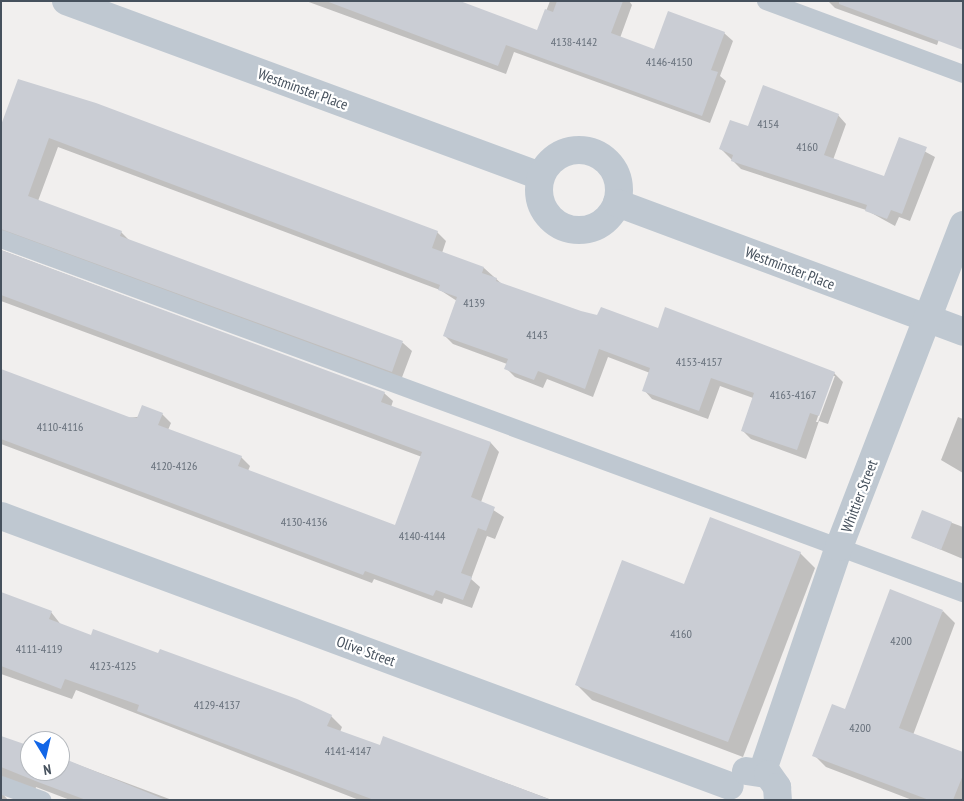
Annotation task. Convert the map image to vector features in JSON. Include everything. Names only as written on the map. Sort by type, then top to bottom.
[{"type":"street","name":"Westminster Place","points":[[66,1],[540,176]]},
{"type":"street","points":[[588,151],[610,165],[619,190],[617,203],[601,224],[589,229],[563,227],[544,209],[540,176],[562,154],[588,151]]},
{"type":"street","name":"Westminster Place","points":[[617,203],[963,332]]},
{"type":"street","name":"Whittier Street","points":[[763,770],[839,547],[963,225]]},
{"type":"street","name":"Olive Street","points":[[1,516],[730,793]]},
{"type":"street","points":[[730,793],[744,771],[763,770],[774,779],[778,800]]},
{"type":"lane","points":[[766,1],[963,74]]},
{"type":"lane","points":[[1,239],[963,593]]},
{"type":"lane","points":[[1,785],[42,800]]},
{"type":"building","points":[[326,1],[460,1],[537,30],[545,9],[553,12],[557,1],[623,1],[611,33],[654,49],[668,11],[725,32],[711,70],[718,72],[702,116],[506,45],[498,66]]},
{"type":"building","points":[[839,1],[963,1],[963,50],[839,4]]},
{"type":"building","points":[[18,79],[96,103],[438,231],[432,248],[484,267],[482,273],[497,278],[496,281],[581,311],[597,315],[601,307],[658,328],[665,307],[835,372],[819,416],[810,413],[797,450],[741,431],[754,393],[711,378],[699,411],[642,391],[650,368],[599,349],[585,389],[538,371],[534,380],[504,369],[508,359],[443,336],[457,297],[438,290],[440,285],[49,138],[28,196],[122,231],[120,236],[403,341],[392,372],[1,229],[1,125]]},
{"type":"building","points":[[763,85],[839,114],[824,155],[884,176],[899,137],[927,147],[902,214],[891,210],[887,219],[865,211],[867,205],[731,161],[733,155],[719,149],[730,120],[748,126]]},
{"type":"building","points":[[1,250],[385,392],[381,402],[491,442],[471,497],[495,507],[486,531],[478,528],[461,573],[472,577],[463,600],[436,590],[433,596],[365,571],[363,575],[1,439],[1,369],[129,417],[137,418],[142,405],[163,413],[158,425],[242,456],[238,466],[395,525],[422,452],[1,295]]},
{"type":"building","points":[[922,510],[952,522],[941,550],[911,538]]},
{"type":"building","points":[[710,517],[801,552],[728,742],[575,685],[622,560],[684,584]]},
{"type":"building","points":[[890,589],[943,610],[899,728],[963,752],[963,775],[953,800],[929,800],[812,756],[832,704],[845,709]]},
{"type":"building","points":[[1,592],[52,611],[49,619],[91,635],[93,629],[158,653],[160,649],[297,699],[332,715],[327,726],[380,745],[383,736],[551,800],[374,800],[137,711],[139,705],[65,679],[61,689],[1,666]]},
{"type":"building","points":[[1,736],[20,743],[20,775],[1,767]]},
{"type":"building","points":[[70,761],[166,800],[86,800],[36,781],[70,781]]}]
